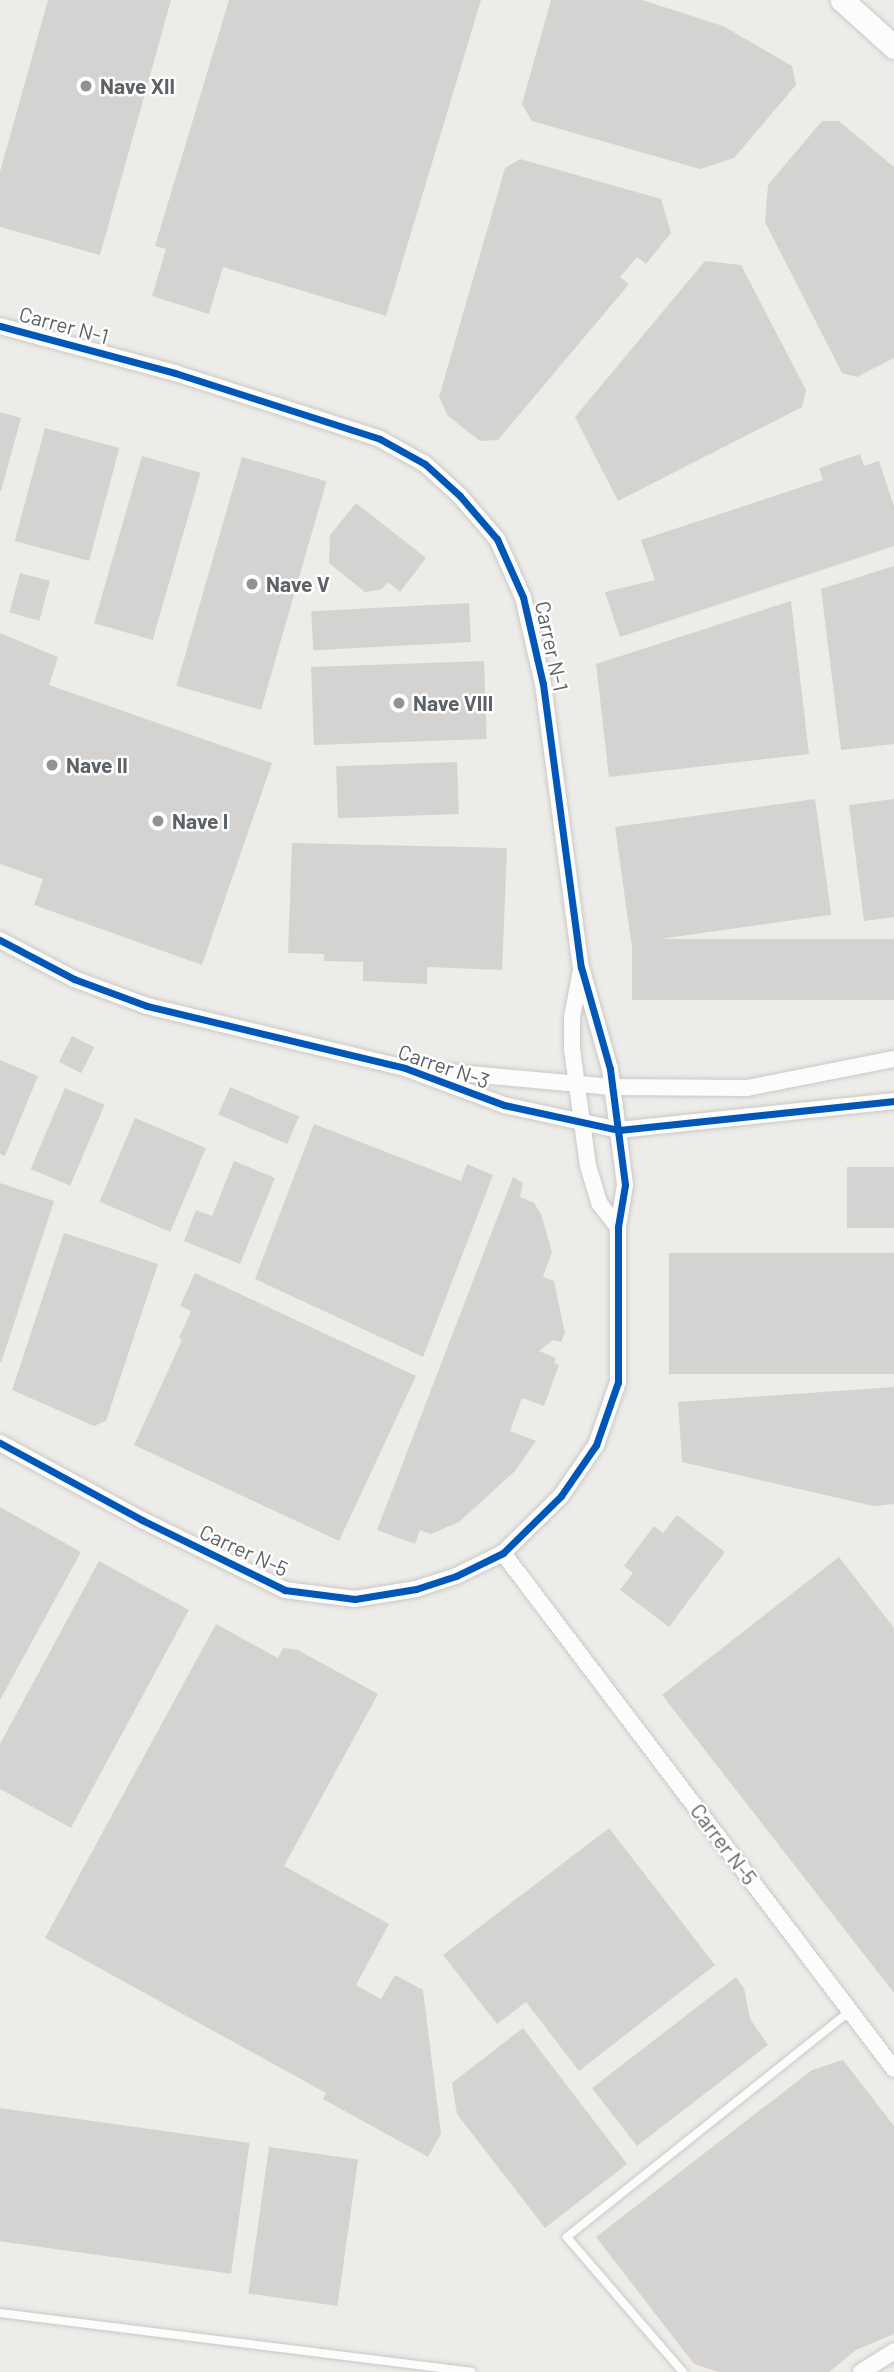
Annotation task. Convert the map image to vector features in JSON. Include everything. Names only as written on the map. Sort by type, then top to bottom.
[{"type":"street","points":[[842,0],[894,47]]},
{"type":"street","name":"Carrer N-1","points":[[0,326],[175,373],[380,439],[425,464],[460,496],[497,540],[523,597],[544,684],[581,967],[612,1087],[619,1130],[625,1185],[618,1227]]},
{"type":"street","name":"Carrer N-3","points":[[0,940],[74,979],[147,1006],[405,1069],[504,1105],[619,1130],[894,1101]]},
{"type":"street","name":"Carrer N-1","points":[[581,967],[572,1017],[582,1122],[599,1203],[618,1227]]},
{"type":"street","name":"Carrer N-3","points":[[405,1069],[612,1087],[747,1088],[894,1059]]},
{"type":"street","name":"Carrer N-5","points":[[0,1443],[142,1520],[285,1590],[355,1599],[391,1593],[456,1576],[503,1553],[561,1496],[596,1445],[618,1382],[618,1227]]},
{"type":"street","name":"Carrer N-5","points":[[503,1553],[894,2069]]},
{"type":"street","points":[[861,2372],[894,2351]]},
{"type":"lane","points":[[683,2372],[567,2236],[850,2011]]},
{"type":"lane","points":[[0,2313],[471,2372]]},
{"type":"building","name":"Nave XII","points":[[48,0],[171,0],[100,255],[0,227],[0,172]]},
{"type":"building","points":[[229,0],[481,0],[386,316],[223,267],[209,314],[152,296],[166,249],[155,246]]},
{"type":"building","points":[[551,0],[642,0],[723,26],[792,66],[796,85],[734,158],[700,169],[532,121],[522,104]]},
{"type":"building","points":[[822,121],[839,121],[894,167],[894,358],[857,377],[842,373],[765,222],[768,185]]},
{"type":"building","points":[[520,159],[661,199],[671,233],[646,264],[637,257],[620,277],[629,284],[498,440],[480,441],[448,416],[439,397],[505,168]]},
{"type":"building","points":[[705,261],[741,265],[806,390],[802,407],[618,501],[575,417]]},
{"type":"building","points":[[0,412],[21,418],[1,491],[0,491]]},
{"type":"building","points":[[45,428],[119,448],[89,561],[15,541]]},
{"type":"building","points":[[860,454],[864,466],[879,461],[894,507],[894,546],[620,637],[605,592],[655,580],[641,540],[823,480],[819,468]]},
{"type":"building","points":[[142,456],[201,473],[153,640],[94,623]]},
{"type":"building","name":"Nave V","points":[[242,457],[327,481],[261,710],[176,686]]},
{"type":"building","points":[[356,503],[426,558],[400,592],[388,582],[382,589],[365,592],[329,563],[330,535]]},
{"type":"building","points":[[894,566],[894,744],[841,750],[821,589]]},
{"type":"building","points":[[20,573],[50,581],[39,621],[9,613]]},
{"type":"building","points":[[791,601],[809,754],[609,777],[596,664]]},
{"type":"building","points":[[469,603],[471,642],[313,650],[311,611]]},
{"type":"building","name":"Nave I","points":[[0,633],[58,657],[49,685],[272,763],[202,965],[34,905],[43,879],[0,864]]},
{"type":"building","name":"Nave VIII","points":[[484,661],[487,739],[314,745],[311,667]]},
{"type":"building","points":[[457,762],[459,814],[338,818],[336,766]]},
{"type":"building","points":[[815,799],[831,915],[631,943],[615,827]]},
{"type":"building","points":[[894,799],[894,917],[864,921],[849,805]]},
{"type":"building","points":[[292,843],[507,848],[502,970],[427,967],[427,984],[363,981],[363,962],[324,961],[324,954],[288,953]]},
{"type":"building","points":[[632,939],[894,939],[894,1000],[632,1000]]},
{"type":"building","points":[[72,1036],[94,1047],[81,1073],[59,1062]]},
{"type":"building","points":[[0,1060],[38,1076],[5,1156],[0,1154]]},
{"type":"building","points":[[230,1087],[299,1116],[287,1144],[218,1115]]},
{"type":"building","points":[[65,1088],[105,1105],[70,1186],[31,1169]]},
{"type":"building","points":[[135,1118],[206,1148],[170,1232],[99,1202]]},
{"type":"building","points":[[314,1124],[461,1181],[467,1164],[493,1175],[423,1357],[255,1279]]},
{"type":"building","points":[[234,1161],[275,1178],[240,1264],[184,1241],[196,1210],[212,1216]]},
{"type":"building","points":[[847,1167],[894,1167],[894,1228],[847,1228]]},
{"type":"building","points":[[513,1177],[523,1183],[520,1197],[534,1203],[541,1214],[552,1252],[543,1277],[554,1281],[565,1333],[561,1342],[553,1340],[539,1351],[556,1358],[554,1363],[559,1365],[544,1406],[522,1398],[510,1431],[536,1441],[515,1471],[459,1522],[431,1534],[420,1530],[415,1544],[377,1530]]},
{"type":"building","points":[[0,1183],[54,1201],[1,1363],[0,1362]]},
{"type":"building","points":[[64,1233],[158,1264],[106,1421],[94,1426],[12,1390]]},
{"type":"building","points":[[669,1253],[894,1253],[894,1374],[669,1374]]},
{"type":"building","points":[[195,1273],[416,1376],[339,1541],[134,1445],[182,1340],[179,1338],[191,1311],[180,1306]]},
{"type":"building","points":[[894,1387],[894,1504],[873,1506],[682,1462],[678,1402]]},
{"type":"building","points":[[0,1507],[81,1552],[0,1700]]},
{"type":"building","points":[[677,1515],[725,1552],[669,1627],[620,1590],[633,1573],[624,1566],[654,1526],[663,1533]]},
{"type":"building","points":[[839,1557],[894,1628],[894,1993],[662,1695]]},
{"type":"building","points":[[99,1561],[189,1610],[71,1828],[0,1789],[0,1744]]},
{"type":"building","points":[[216,1624],[278,1658],[283,1648],[298,1650],[378,1694],[284,1866],[389,1924],[356,1985],[381,1999],[395,1975],[423,1990],[441,2134],[428,2157],[323,2099],[326,2093],[45,1938]]},
{"type":"building","points":[[609,1828],[715,1965],[579,2071],[526,2002],[497,2024],[443,1955]]},
{"type":"building","points":[[736,1977],[744,1988],[750,2019],[768,2045],[637,2146],[592,2088]]},
{"type":"building","points":[[523,2028],[627,2164],[545,2228],[457,2114],[452,2083]]},
{"type":"building","points":[[843,2060],[894,2126],[894,2334],[856,2350],[829,2372],[719,2372],[694,2364],[596,2237],[812,2070]]},
{"type":"building","points":[[0,2108],[250,2143],[231,2274],[0,2241]]},
{"type":"building","points":[[269,2147],[358,2160],[338,2306],[248,2294]]},
{"type":"cycle path","points":[[0,326],[175,373],[380,439],[425,464],[460,496],[497,539],[523,597],[543,684],[581,967],[610,1069],[625,1185],[618,1227],[618,1382],[596,1445],[561,1496],[503,1553],[456,1576],[416,1589],[355,1599],[285,1590],[142,1520],[0,1443]]},
{"type":"cycle path","points":[[0,940],[74,979],[147,1006],[405,1068],[504,1105],[619,1130],[894,1101]]},
{"type":"place","name":"Nave XII","points":[[86,86]]},
{"type":"place","name":"Nave V","points":[[252,584]]},
{"type":"place","name":"Nave VIII","points":[[399,703]]},
{"type":"place","name":"Nave II","points":[[52,765]]},
{"type":"place","name":"Nave I","points":[[158,821]]}]
